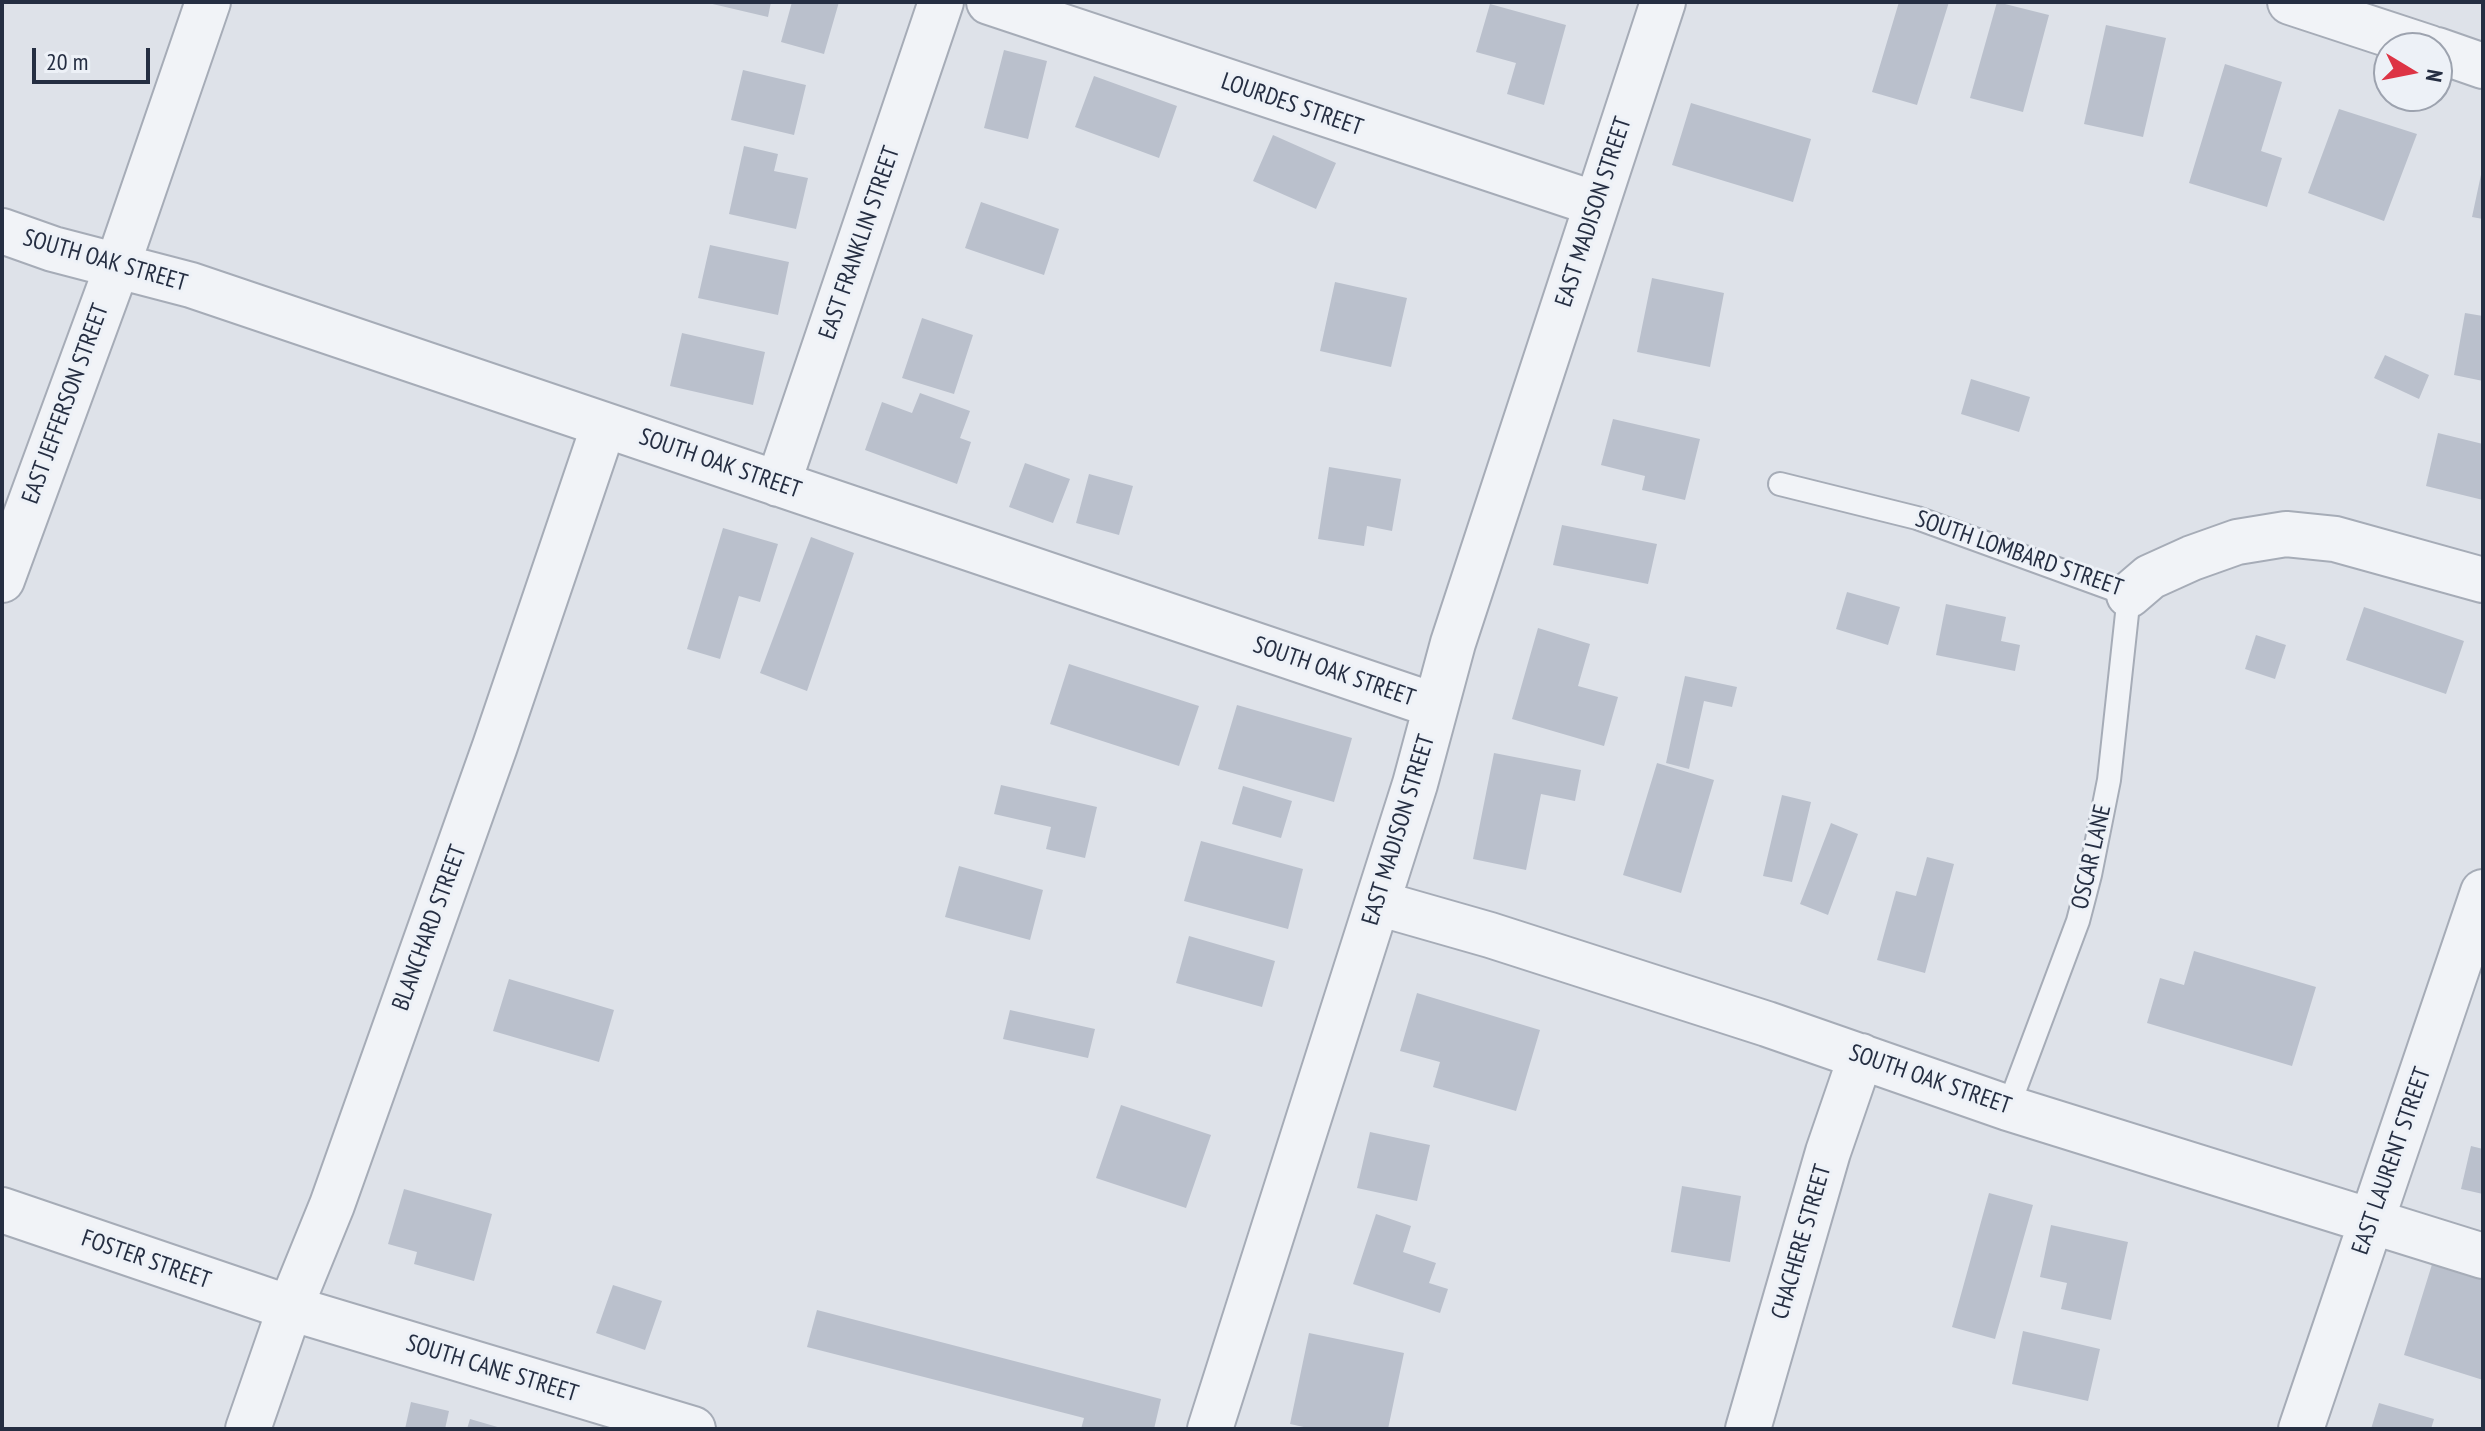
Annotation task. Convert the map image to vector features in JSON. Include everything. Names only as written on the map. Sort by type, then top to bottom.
[{"type":"street","name":"EAST JEFFERSON STREET","points":[[2,580],[118,264],[208,2]]},
{"type":"street","name":"EAST FRANKLIN STREET","points":[[778,484],[941,2]]},
{"type":"street","name":"LOURDES STREET","points":[[989,2],[1596,204]]},
{"type":"street","name":"EAST MADISON STREET","points":[[1210,1429],[1378,903],[1453,643],[1663,2]]},
{"type":"street","points":[[2290,2],[2381,32]]},
{"type":"street","points":[[2453,56],[2483,66]]},
{"type":"street","name":"SOUTH OAK STREET","points":[[2,231],[53,249],[191,285],[1436,706]]},
{"type":"street","name":"BLANCHARD STREET","points":[[248,1429],[290,1308],[332,1205],[604,425]]},
{"type":"street","name":"SOUTH LOMBARD STREET","points":[[2129,595],[2150,577],[2192,558],[2237,542],[2286,534],[2335,539],[2483,580]]},
{"type":"street","name":"EAST LAURENT STREET","points":[[2301,1429],[2483,892]]},
{"type":"street","name":"SOUTH OAK STREET","points":[[1378,903],[1490,935],[1861,1056],[2008,1108],[2483,1256]]},
{"type":"street","name":"CHACHERE STREET","points":[[1748,1429],[1828,1152],[1861,1056]]},
{"type":"street","name":"FOSTER STREET","points":[[2,1210],[290,1308]]},
{"type":"street","name":"SOUTH CANE STREET","points":[[290,1308],[693,1429]]},
{"type":"lane","name":"SOUTH LOMBARD STREET","points":[[1780,484],[1917,518],[2129,595]]},
{"type":"lane","name":"OSCAR LANE","points":[[2008,1108],[2078,921],[2090,875],[2109,780],[2129,595]]},
{"type":"building","points":[[704,2],[771,2],[768,17]]},
{"type":"building","points":[[792,2],[839,2],[824,54],[781,42]]},
{"type":"building","points":[[1899,2],[1949,2],[1917,105],[1872,92]]},
{"type":"building","points":[[1997,2],[2049,15],[2023,112],[1970,98]]},
{"type":"building","points":[[1490,4],[1566,25],[1544,105],[1507,94],[1516,63],[1476,52]]},
{"type":"building","points":[[2106,25],[2166,38],[2143,137],[2084,124]]},
{"type":"building","points":[[1004,50],[1047,61],[1028,139],[984,128]]},
{"type":"building","points":[[2225,64],[2282,82],[2261,151],[2282,158],[2267,207],[2189,183]]},
{"type":"building","points":[[743,70],[806,85],[794,135],[731,120]]},
{"type":"building","points":[[1094,76],[1177,106],[1159,158],[1075,127]]},
{"type":"building","points":[[1691,103],[1811,139],[1793,202],[1672,165]]},
{"type":"building","points":[[2339,109],[2417,134],[2384,221],[2308,193]]},
{"type":"building","points":[[1273,135],[1336,163],[1316,209],[1253,181]]},
{"type":"building","points":[[744,146],[778,154],[774,171],[808,178],[796,229],[729,214]]},
{"type":"building","points":[[2483,170],[2483,219],[2472,217]]},
{"type":"building","points":[[981,202],[1059,229],[1044,275],[965,248]]},
{"type":"building","points":[[710,245],[789,262],[778,315],[698,298]]},
{"type":"building","points":[[1652,278],[1724,293],[1710,367],[1637,352]]},
{"type":"building","points":[[1335,282],[1407,298],[1391,367],[1320,351]]},
{"type":"building","points":[[2465,313],[2483,316],[2483,381],[2454,375]]},
{"type":"building","points":[[922,318],[973,335],[954,394],[902,378]]},
{"type":"building","points":[[682,333],[765,352],[753,405],[670,386]]},
{"type":"building","points":[[2385,355],[2429,375],[2419,399],[2374,378]]},
{"type":"building","points":[[1971,379],[2030,397],[2019,432],[1961,414]]},
{"type":"building","points":[[920,393],[970,411],[960,438],[971,442],[957,484],[865,450],[882,402],[912,413]]},
{"type":"building","points":[[1613,419],[1700,439],[1685,500],[1642,490],[1645,476],[1601,465]]},
{"type":"building","points":[[2438,433],[2483,444],[2483,500],[2426,486]]},
{"type":"building","points":[[1025,463],[1070,479],[1053,523],[1009,507]]},
{"type":"building","points":[[1329,467],[1401,479],[1392,531],[1367,526],[1364,546],[1318,539]]},
{"type":"building","points":[[1089,474],[1133,486],[1119,535],[1076,523]]},
{"type":"building","points":[[1562,525],[1657,544],[1648,584],[1553,565]]},
{"type":"building","points":[[723,528],[778,544],[760,602],[739,596],[720,659],[687,649]]},
{"type":"building","points":[[811,537],[854,553],[807,691],[760,673]]},
{"type":"building","points":[[1847,592],[1900,607],[1888,645],[1836,629]]},
{"type":"building","points":[[1946,604],[2006,617],[2001,641],[2020,645],[2015,671],[1936,655]]},
{"type":"building","points":[[2364,607],[2464,641],[2446,694],[2346,660]]},
{"type":"building","points":[[1538,628],[1590,644],[1578,686],[1618,697],[1604,746],[1512,719]]},
{"type":"building","points":[[2256,635],[2286,645],[2275,679],[2245,669]]},
{"type":"building","points":[[1069,664],[1199,706],[1179,766],[1050,724]]},
{"type":"building","points":[[1685,676],[1737,687],[1732,707],[1704,701],[1689,769],[1666,763]]},
{"type":"building","points":[[1237,705],[1352,738],[1334,802],[1218,769]]},
{"type":"building","points":[[1494,753],[1581,770],[1575,801],[1541,794],[1526,870],[1473,859]]},
{"type":"building","points":[[1657,763],[1714,780],[1681,893],[1623,875]]},
{"type":"building","points":[[1001,785],[1097,807],[1085,858],[1046,849],[1051,827],[994,814]]},
{"type":"building","points":[[1243,786],[1292,801],[1281,838],[1232,824]]},
{"type":"building","points":[[1782,795],[1811,802],[1792,882],[1763,876]]},
{"type":"building","points":[[1831,823],[1858,834],[1828,915],[1800,904]]},
{"type":"building","points":[[1201,841],[1303,869],[1288,929],[1184,901]]},
{"type":"building","points":[[1927,857],[1954,864],[1925,973],[1877,960],[1896,891],[1916,896]]},
{"type":"building","points":[[959,866],[1043,890],[1030,940],[945,917]]},
{"type":"building","points":[[1189,936],[1275,961],[1262,1007],[1176,983]]},
{"type":"building","points":[[2194,951],[2316,987],[2292,1066],[2147,1023],[2160,978],[2184,985]]},
{"type":"building","points":[[509,979],[614,1010],[599,1062],[493,1031]]},
{"type":"building","points":[[1417,993],[1540,1030],[1516,1111],[1433,1087],[1440,1062],[1400,1051]]},
{"type":"building","points":[[1010,1010],[1095,1029],[1088,1058],[1003,1039]]},
{"type":"building","points":[[1121,1105],[1211,1135],[1186,1208],[1096,1178]]},
{"type":"building","points":[[1370,1132],[1430,1145],[1417,1201],[1357,1188]]},
{"type":"building","points":[[2471,1146],[2483,1149],[2483,1194],[2461,1189]]},
{"type":"building","points":[[1682,1186],[1741,1196],[1730,1262],[1671,1252]]},
{"type":"building","points":[[404,1189],[492,1214],[474,1281],[414,1264],[417,1252],[388,1244]]},
{"type":"building","points":[[1989,1193],[2033,1205],[1995,1339],[1952,1327]]},
{"type":"building","points":[[1376,1214],[1411,1226],[1403,1252],[1436,1263],[1429,1283],[1448,1289],[1440,1313],[1353,1284]]},
{"type":"building","points":[[2051,1225],[2128,1242],[2111,1320],[2061,1309],[2067,1283],[2040,1277]]},
{"type":"building","points":[[2433,1261],[2483,1276],[2483,1380],[2404,1355]]},
{"type":"building","points":[[613,1285],[662,1301],[645,1350],[596,1333]]},
{"type":"building","points":[[817,1310],[1161,1399],[1154,1429],[1081,1429],[1084,1418],[807,1347]]},
{"type":"building","points":[[2023,1331],[2100,1349],[2088,1401],[2012,1384]]},
{"type":"building","points":[[1309,1333],[1404,1353],[1388,1429],[1313,1429],[1290,1424]]},
{"type":"building","points":[[411,1402],[449,1411],[445,1429],[405,1429]]},
{"type":"building","points":[[2379,1403],[2434,1419],[2431,1429],[2371,1429]]},
{"type":"building","points":[[470,1419],[501,1428],[501,1429],[467,1429]]}]
